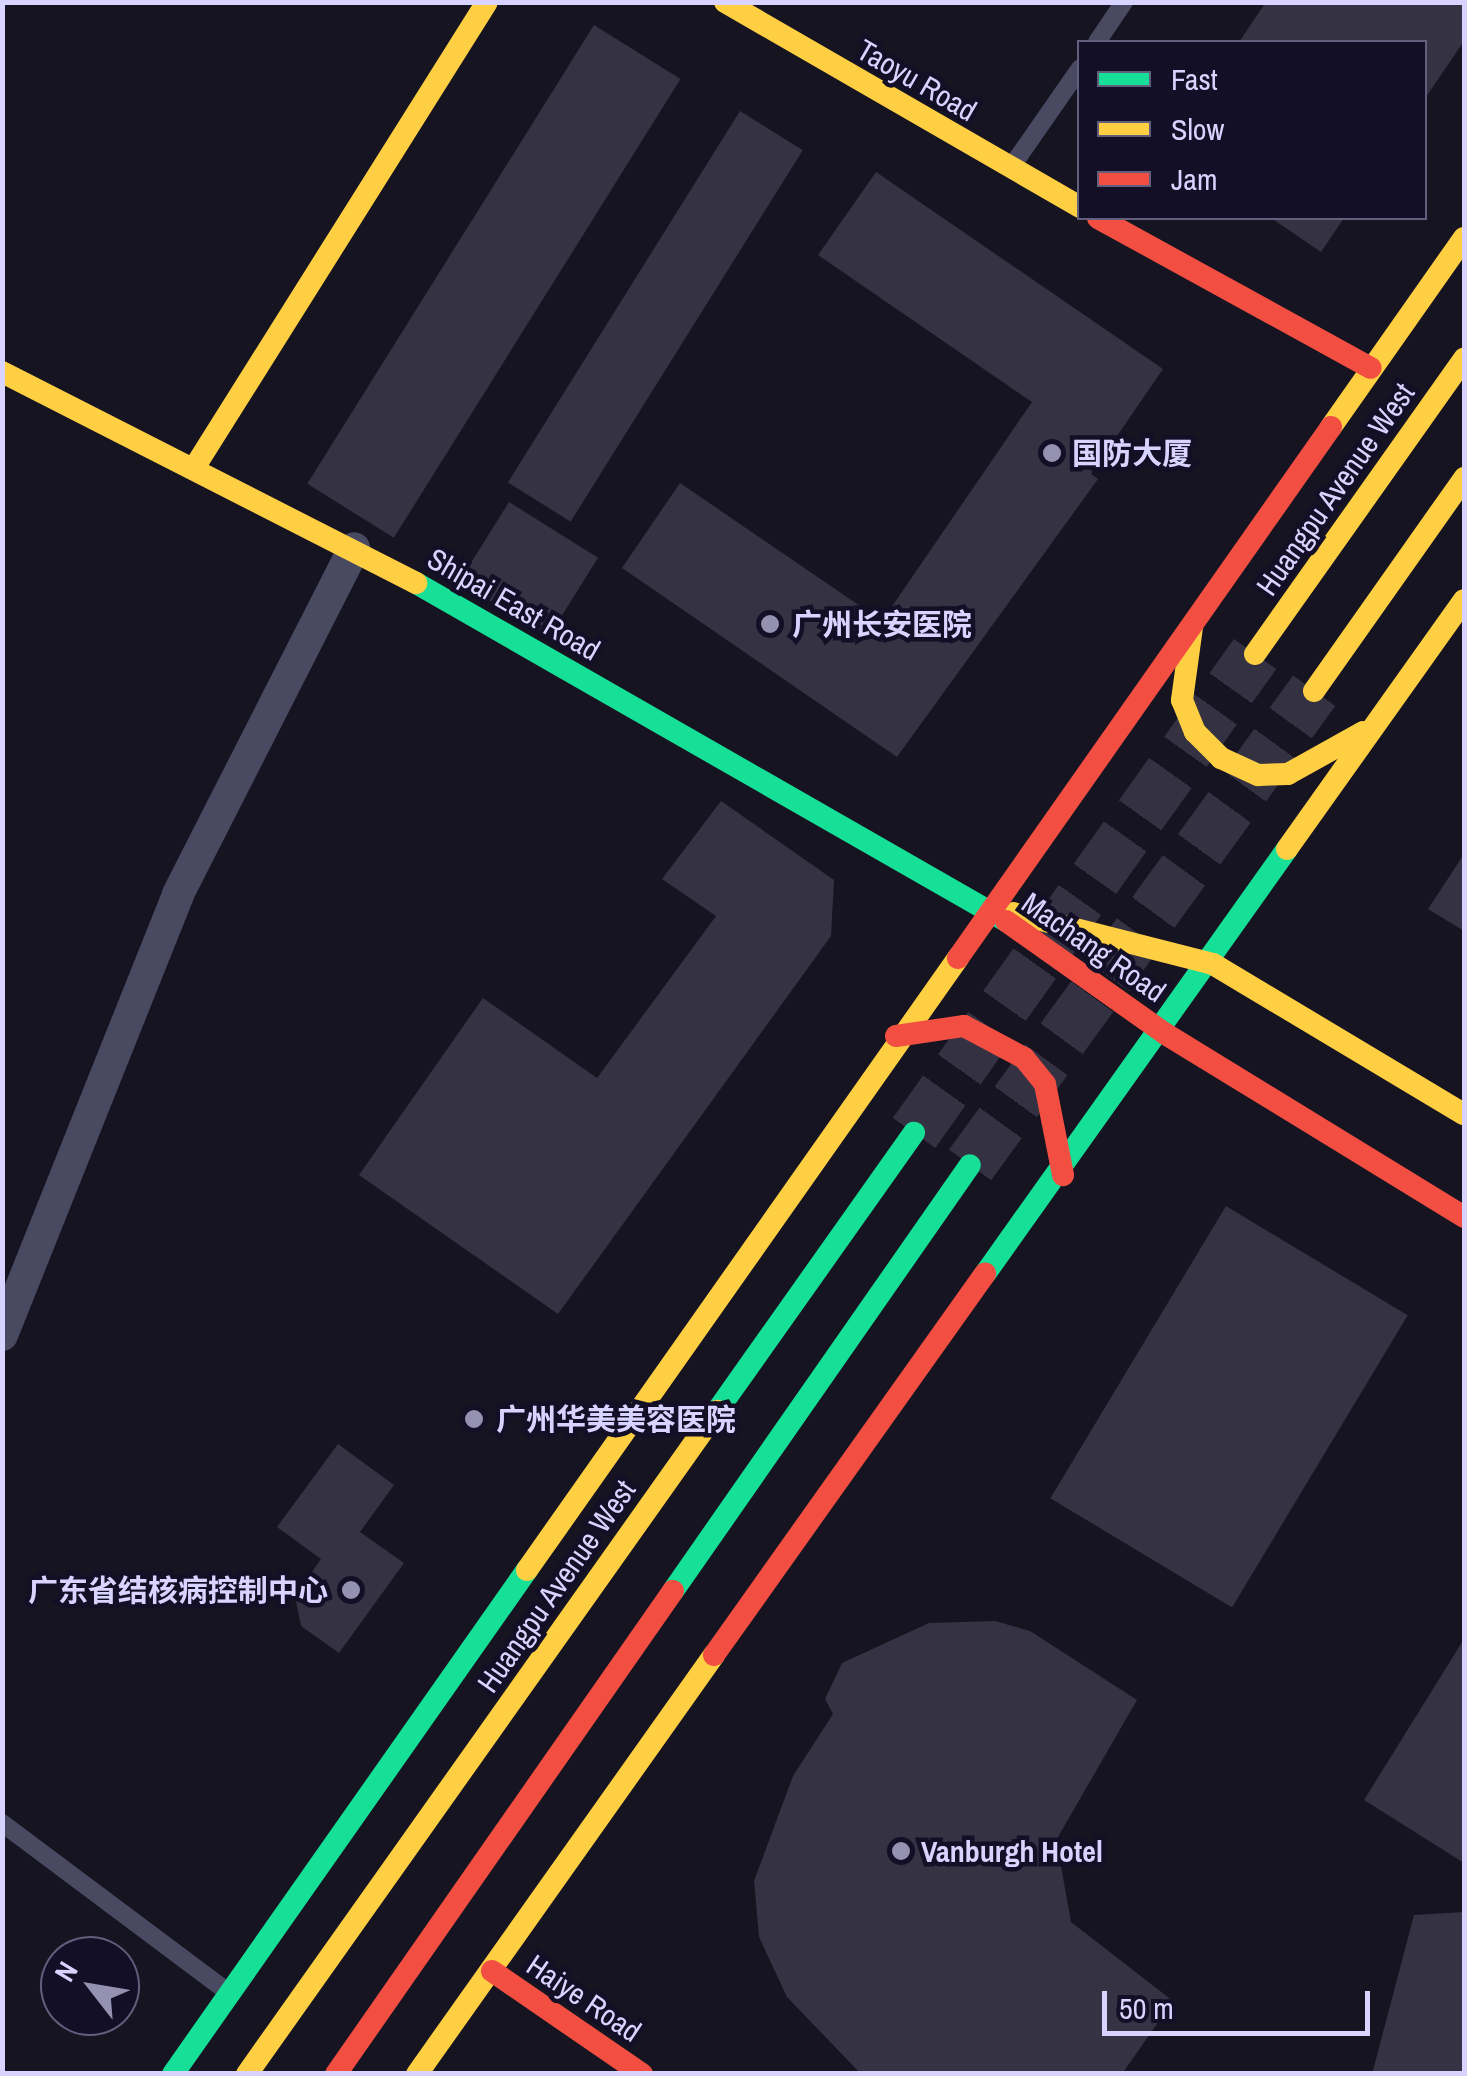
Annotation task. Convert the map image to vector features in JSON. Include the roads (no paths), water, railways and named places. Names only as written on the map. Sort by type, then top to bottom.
[{"type":"main road","points":[[194,468],[488,2]]},
{"type":"main road","name":"Taoyu Road","points":[[725,2],[1077,205]]},
{"type":"main road","points":[[1102,220],[1371,368]]},
{"type":"main road","points":[[173,2074],[986,906],[1464,238]]},
{"type":"main road","name":"Huangpu Avenue West","points":[[1255,654],[1464,359]]},
{"type":"main road","name":"Shipai East Road","points":[[2,372],[354,548],[986,906]]},
{"type":"main road","points":[[1314,690],[1464,478]]},
{"type":"main road","points":[[417,2074],[1214,964],[1464,600]]},
{"type":"main road","points":[[1198,610],[1182,700],[1195,732],[1221,758],[1258,776],[1288,774],[1382,719]]},
{"type":"main road","name":"Machang Road","points":[[986,906],[1214,964],[1464,1114]]},
{"type":"main road","name":"Machang Road","points":[[986,906],[1164,1033],[1464,1217]]},
{"type":"main road","points":[[896,1036],[964,1026],[1024,1058],[1045,1084],[1063,1175]]},
{"type":"main road","name":"Huangpu Avenue West","points":[[246,2074],[914,1134]]},
{"type":"main road","points":[[336,2074],[970,1164]]},
{"type":"main road","name":"Haiye Road","points":[[492,1971],[642,2074]]},
{"type":"street","points":[[2,1335],[178,894],[354,548]]},
{"type":"lane","points":[[1098,40],[1124,2]]},
{"type":"lane","points":[[1010,169],[1077,72]]},
{"type":"lane","points":[[2,1823],[228,1992]]},
{"type":"tunnel","points":[[914,1133],[1255,654]]},
{"type":"tunnel","points":[[970,1165],[1314,691]]},
{"type":"place","name":"国防大厦","points":[[1052,453]]},
{"type":"place","name":"广州长安医院","points":[[770,624]]},
{"type":"place","name":"广州华美美容医院","points":[[474,1419]]},
{"type":"place","name":"广东省结核病控制中心","points":[[351,1590]]},
{"type":"place","name":"Vanburgh Hotel","points":[[901,1851]]}]
